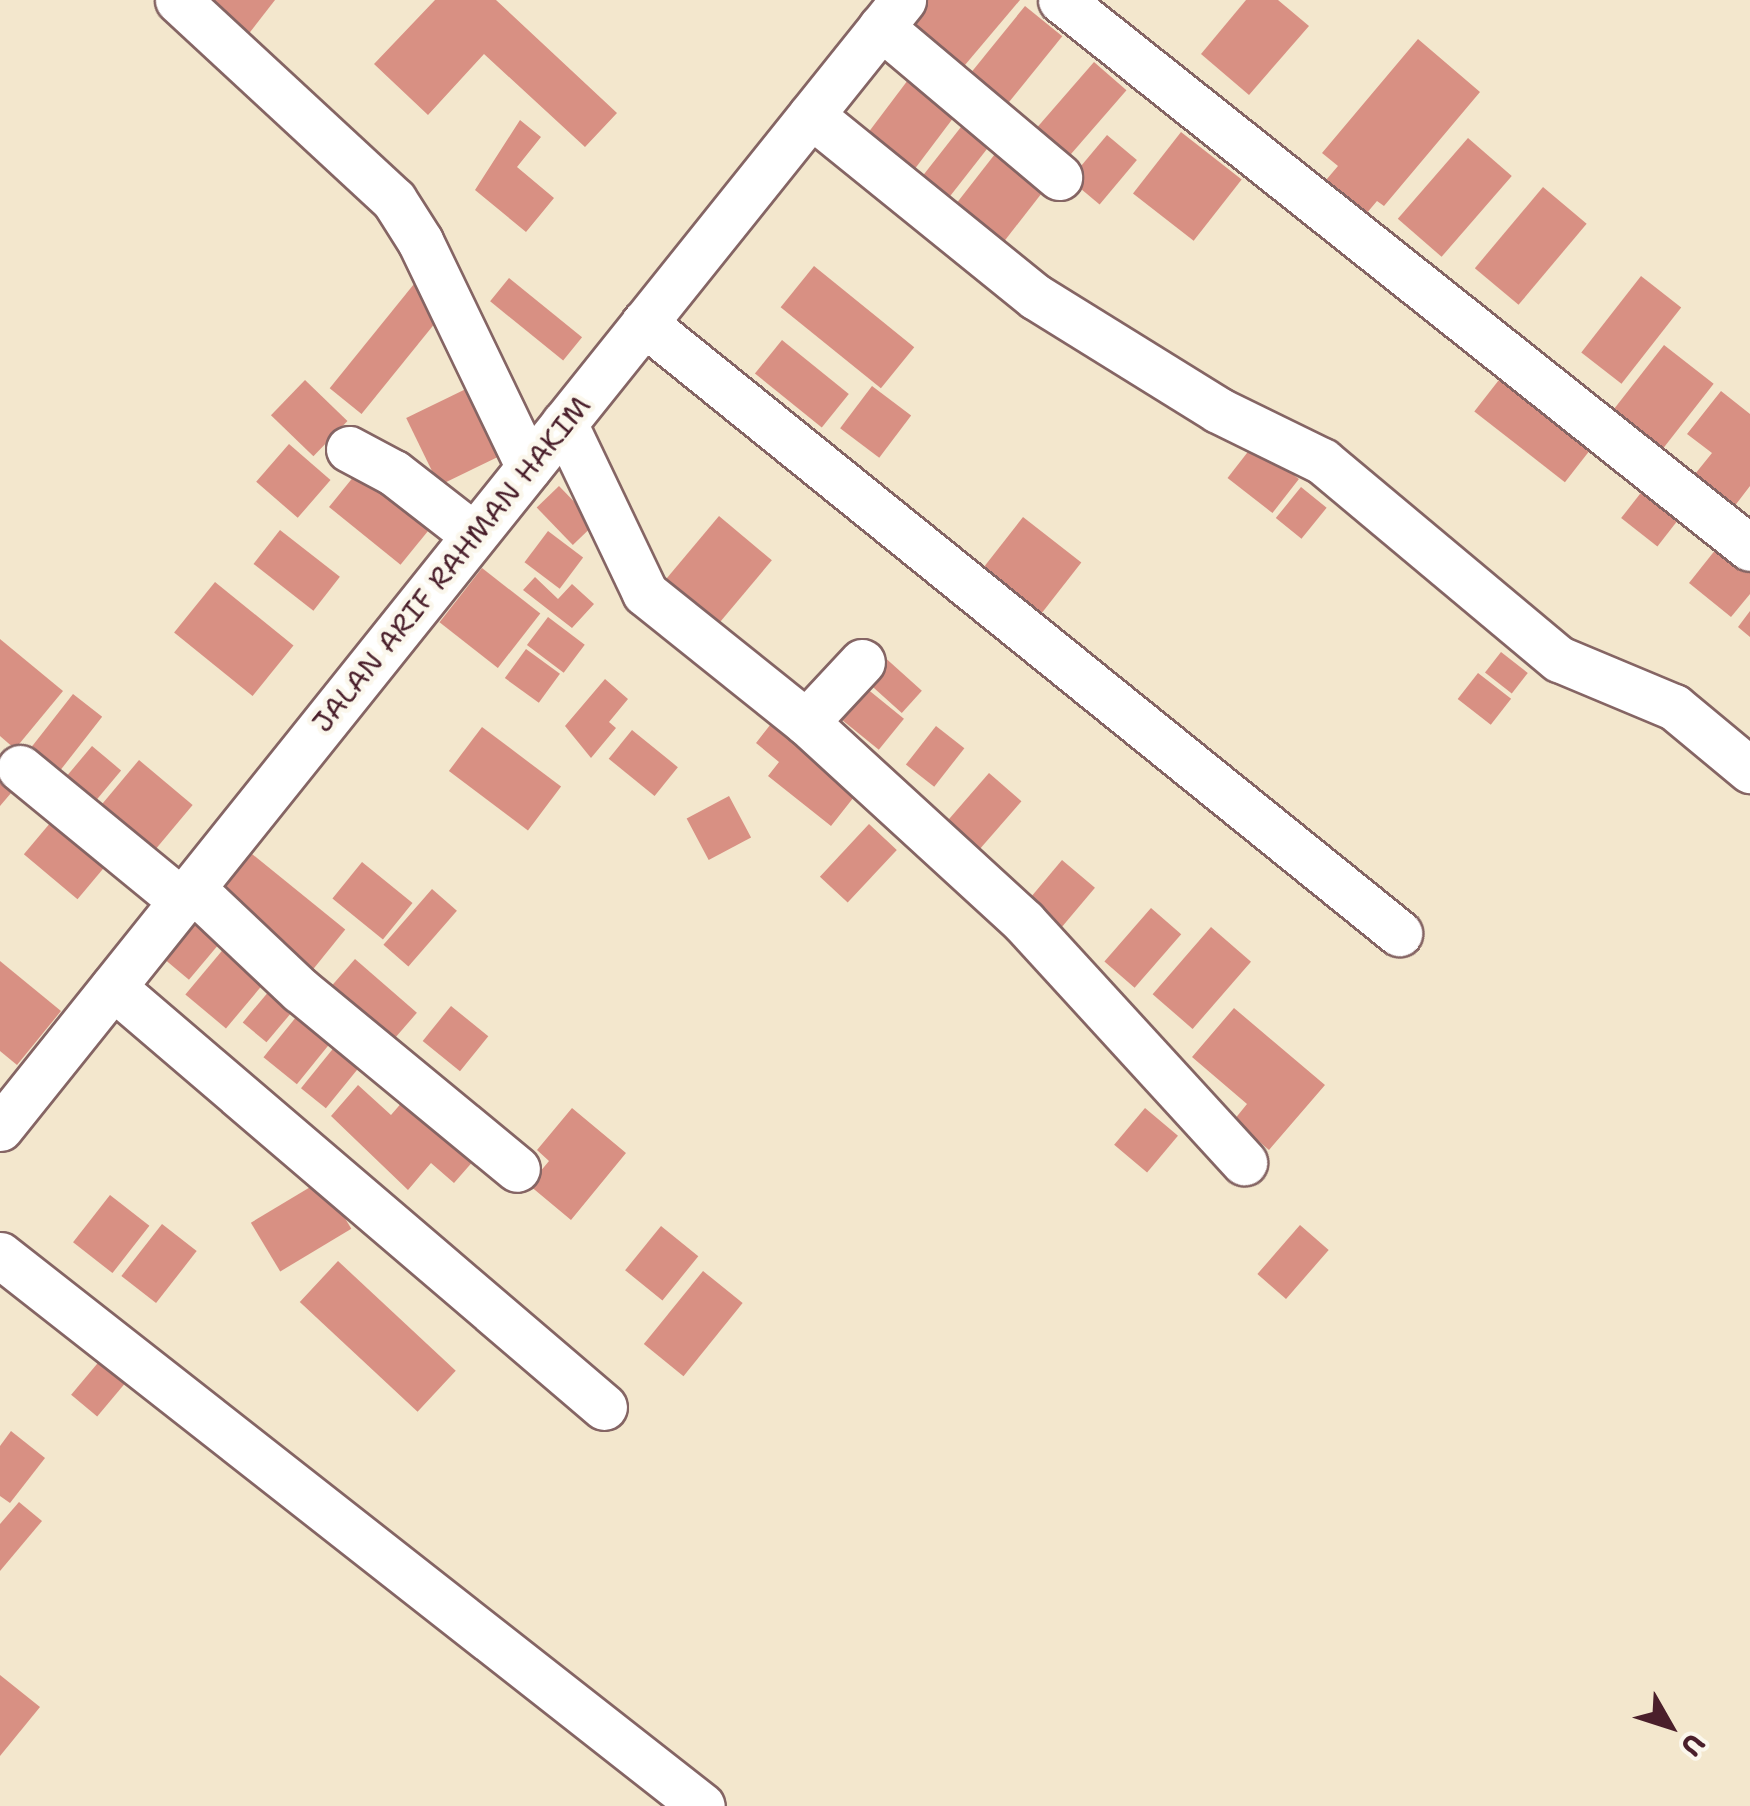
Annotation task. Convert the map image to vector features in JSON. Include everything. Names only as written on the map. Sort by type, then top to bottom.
[{"type":"street","points":[[178,0],[394,200],[546,446],[645,593],[806,722],[1024,922],[1244,1162]]},
{"type":"street","points":[[1061,0],[1750,548]]},
{"type":"street","points":[[892,13],[1060,177]]},
{"type":"street","name":"JALAN ARIF RAHMAN HAKIM","points":[[0,1128],[892,13]]},
{"type":"street","points":[[810,115],[1036,296],[1218,410],[1322,461],[1558,660],[1674,707],[1750,770]]},
{"type":"street","points":[[644,323],[1399,933]]},
{"type":"street","points":[[349,449],[394,472],[474,535]]},
{"type":"street","points":[[806,722],[862,662]]},
{"type":"street","points":[[20,768],[187,895],[517,1169]]},
{"type":"street","points":[[113,987],[604,1407]]},
{"type":"street","points":[[0,1255],[702,1806]]},
{"type":"building","points":[[202,0],[275,0],[247,36]]},
{"type":"building","points":[[435,0],[496,0],[617,113],[585,147],[484,54],[428,115],[374,64]]},
{"type":"building","points":[[926,0],[1020,0],[954,78],[899,32]]},
{"type":"building","points":[[1246,0],[1278,0],[1309,26],[1249,95],[1201,54]]},
{"type":"building","points":[[1025,6],[1062,36],[998,115],[961,85]]},
{"type":"building","points":[[1418,39],[1480,92],[1384,206],[1377,201],[1355,227],[1315,193],[1338,166],[1322,153]]},
{"type":"building","points":[[1094,62],[1126,90],[1058,169],[1026,140]]},
{"type":"building","points":[[914,72],[961,108],[911,175],[863,139]]},
{"type":"building","points":[[968,118],[995,139],[944,204],[918,183]]},
{"type":"building","points":[[520,120],[541,137],[517,167],[554,198],[526,232],[475,190]]},
{"type":"building","points":[[1181,132],[1242,179],[1194,241],[1133,193]]},
{"type":"building","points":[[1107,135],[1137,160],[1100,204],[1070,179]]},
{"type":"building","points":[[1468,138],[1512,176],[1442,257],[1398,219]]},
{"type":"building","points":[[1002,145],[1050,183],[999,248],[951,210]]},
{"type":"building","points":[[1543,187],[1587,224],[1519,305],[1475,268]]},
{"type":"building","points":[[814,266],[914,347],[881,388],[781,307]]},
{"type":"building","points":[[1641,276],[1681,307],[1621,384],[1581,352]]},
{"type":"building","points":[[509,278],[582,337],[563,360],[490,301]]},
{"type":"building","points":[[414,284],[446,310],[362,414],[330,388]]},
{"type":"building","points":[[782,340],[849,394],[822,428],[755,373]]},
{"type":"building","points":[[1664,345],[1714,384],[1661,451],[1612,412]]},
{"type":"building","points":[[1502,376],[1593,447],[1565,482],[1474,411]]},
{"type":"building","points":[[305,380],[347,421],[313,456],[271,415]]},
{"type":"building","points":[[872,386],[911,415],[879,458],[840,428]]},
{"type":"building","points":[[470,387],[503,454],[439,486],[406,418]]},
{"type":"building","points":[[1721,391],[1750,414],[1750,486],[1727,516],[1687,484],[1712,453],[1687,434]]},
{"type":"building","points":[[289,444],[331,480],[298,518],[256,482]]},
{"type":"building","points":[[1254,444],[1299,479],[1272,513],[1228,478]]},
{"type":"building","points":[[363,465],[434,523],[401,565],[329,507]]},
{"type":"building","points":[[1647,485],[1683,513],[1657,546],[1621,518]]},
{"type":"building","points":[[559,486],[595,523],[573,545],[537,508]]},
{"type":"building","points":[[1301,487],[1327,508],[1301,539],[1276,518]]},
{"type":"building","points":[[719,516],[772,560],[712,632],[659,587]]},
{"type":"building","points":[[1023,517],[1081,563],[1032,626],[974,580]]},
{"type":"building","points":[[280,530],[340,577],[313,611],[254,564]]},
{"type":"building","points":[[548,531],[583,557],[560,589],[525,562]]},
{"type":"building","points":[[1720,544],[1750,568],[1750,594],[1731,617],[1689,583]]},
{"type":"building","points":[[482,568],[540,614],[498,668],[440,622]]},
{"type":"building","points":[[535,577],[558,599],[572,584],[594,604],[572,628],[523,590]]},
{"type":"building","points":[[215,582],[293,646],[253,696],[174,633]]},
{"type":"building","points":[[1750,611],[1750,637],[1738,627]]},
{"type":"building","points":[[548,617],[585,645],[564,673],[527,645]]},
{"type":"building","points":[[0,639],[63,691],[15,749],[0,736]]},
{"type":"building","points":[[526,649],[560,674],[539,703],[505,678]]},
{"type":"building","points":[[1501,652],[1528,673],[1512,693],[1485,672]]},
{"type":"building","points":[[881,654],[922,691],[902,713],[861,676]]},
{"type":"building","points":[[1478,673],[1511,699],[1491,725],[1458,699]]},
{"type":"building","points":[[605,679],[628,699],[609,722],[616,728],[591,758],[565,726]]},
{"type":"building","points":[[855,679],[904,719],[879,750],[830,710]]},
{"type":"building","points":[[73,694],[102,717],[61,770],[32,747]]},
{"type":"building","points":[[778,715],[865,783],[831,826],[768,776],[779,762],[756,743]]},
{"type":"building","points":[[936,726],[964,748],[934,787],[906,765]]},
{"type":"building","points":[[482,727],[561,787],[528,831],[449,771]]},
{"type":"building","points":[[632,730],[678,767],[655,796],[609,759]]},
{"type":"building","points":[[92,746],[121,770],[90,807],[61,783]]},
{"type":"building","points":[[139,760],[193,805],[155,849],[102,804]]},
{"type":"building","points":[[0,771],[17,786],[0,806]]},
{"type":"building","points":[[989,773],[1021,801],[969,862],[937,833]]},
{"type":"building","points":[[729,796],[751,837],[709,860],[687,819]]},
{"type":"building","points":[[56,816],[110,861],[77,899],[24,854]]},
{"type":"building","points":[[869,824],[897,850],[848,903],[820,877]]},
{"type":"building","points":[[252,854],[345,930],[313,970],[219,894]]},
{"type":"building","points":[[1062,860],[1095,888],[1057,933],[1024,905]]},
{"type":"building","points":[[362,862],[413,903],[383,939],[332,899]]},
{"type":"building","points":[[432,889],[457,911],[408,966],[383,945]]},
{"type":"building","points":[[1151,908],[1181,934],[1135,988],[1104,962]]},
{"type":"building","points":[[187,909],[223,939],[189,980],[153,950]]},
{"type":"building","points":[[1211,927],[1251,962],[1193,1029],[1153,994]]},
{"type":"building","points":[[231,940],[272,974],[226,1028],[185,994]]},
{"type":"building","points":[[355,959],[417,1013],[385,1049],[324,995]]},
{"type":"building","points":[[0,961],[61,1011],[17,1065],[0,1051]]},
{"type":"building","points":[[280,978],[304,998],[266,1042],[243,1022]]},
{"type":"building","points":[[305,1006],[338,1033],[297,1084],[263,1057]]},
{"type":"building","points":[[451,1006],[488,1036],[460,1071],[423,1041]]},
{"type":"building","points":[[1234,1008],[1325,1085],[1269,1150],[1234,1120],[1247,1104],[1192,1057]]},
{"type":"building","points":[[340,1040],[365,1060],[326,1108],[301,1088]]},
{"type":"building","points":[[358,1085],[391,1115],[410,1093],[475,1159],[454,1183],[431,1163],[408,1190],[331,1116]]},
{"type":"building","points":[[572,1108],[626,1153],[571,1220],[529,1185],[549,1161],[537,1150]]},
{"type":"building","points":[[1145,1108],[1178,1136],[1147,1172],[1114,1145]]},
{"type":"building","points":[[322,1180],[351,1229],[280,1272],[251,1223]]},
{"type":"building","points":[[110,1195],[149,1226],[112,1273],[73,1242]]},
{"type":"building","points":[[162,1224],[197,1251],[156,1303],[121,1276]]},
{"type":"building","points":[[1300,1225],[1329,1250],[1286,1299],[1257,1274]]},
{"type":"building","points":[[661,1226],[698,1256],[662,1301],[625,1270]]},
{"type":"building","points":[[338,1261],[456,1371],[418,1412],[300,1302]]},
{"type":"building","points":[[703,1271],[743,1303],[683,1376],[644,1344]]},
{"type":"building","points":[[102,1358],[128,1380],[97,1417],[71,1395]]},
{"type":"building","points":[[11,1431],[45,1458],[10,1503],[0,1496],[0,1446]]},
{"type":"building","points":[[19,1502],[42,1521],[0,1571],[0,1524]]},
{"type":"building","points":[[0,1675],[40,1707],[0,1756]]}]
